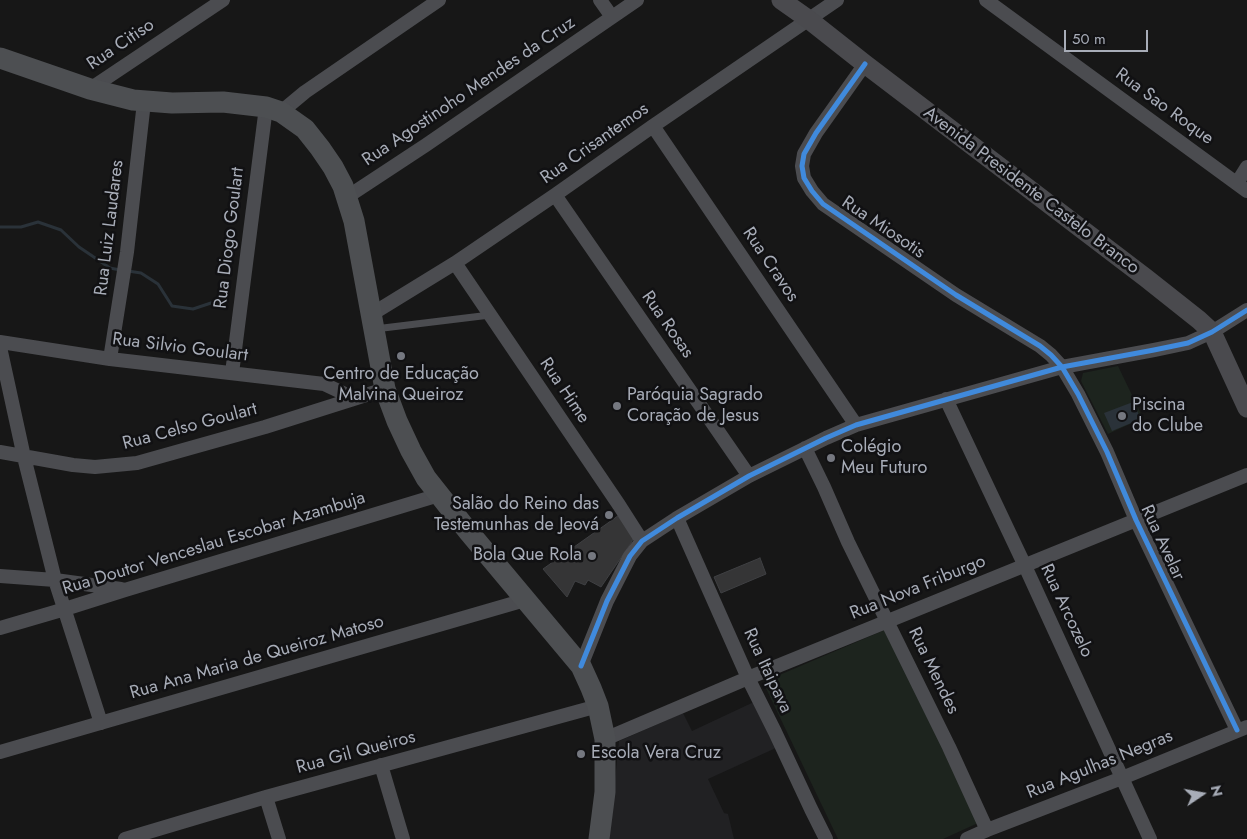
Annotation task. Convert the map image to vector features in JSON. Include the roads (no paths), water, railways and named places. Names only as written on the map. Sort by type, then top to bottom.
[{"type":"main road","points":[[0,58],[90,89],[144,102],[223,102],[273,109],[305,129],[320,148],[343,186],[354,221],[385,389],[396,421],[426,478],[581,666],[598,706],[605,739],[605,792],[599,839]]},
{"type":"street","name":"Rua Citiso","points":[[90,89],[205,4],[223,0]]},
{"type":"street","points":[[273,109],[305,92],[439,0]]},
{"type":"street","points":[[600,0],[612,17]]},
{"type":"street","name":"Rua Agostinoho Mendes da Cruz","points":[[347,197],[637,0]]},
{"type":"street","name":"Avenida Presidente Castelo Branco","points":[[781,0],[1166,293],[1212,332],[1247,408]]},
{"type":"street","name":"Rua Crisantemos","points":[[373,321],[837,0]]},
{"type":"street","name":"Rua Sao Roque","points":[[986,0],[1242,187]]},
{"type":"street","name":"Rua Miosotis","points":[[865,64],[816,133],[804,154],[802,166],[804,178],[812,191],[823,204],[956,295],[1040,346],[1062,367]]},
{"type":"street","name":"Rua Luiz Laudares","points":[[110,359],[124,279],[144,102]]},
{"type":"street","name":"Rua Diogo Goulart","points":[[232,373],[273,109]]},
{"type":"street","name":"Rua Cravos","points":[[653,126],[856,425]]},
{"type":"street","points":[[1242,187],[1247,167]]},
{"type":"street","name":"Rua Rosas","points":[[555,195],[749,476]]},
{"type":"street","name":"Rua Hime","points":[[455,263],[620,505],[642,541]]},
{"type":"street","points":[[581,666],[608,600],[630,556],[642,541],[749,476],[856,425],[1062,367],[1188,343],[1212,332],[1247,310]]},
{"type":"street","name":"Rua Silvio Goulart","points":[[0,342],[110,359],[324,384],[343,393],[351,400]]},
{"type":"street","points":[[0,347],[24,457],[55,580],[101,723]]},
{"type":"street","name":"Rua Avelar","points":[[1062,367],[1078,394],[1107,452],[1136,520],[1242,728]]},
{"type":"street","name":"Rua Celso Goulart","points":[[0,452],[72,465],[95,467],[138,463],[265,427],[385,389]]},
{"type":"street","name":"Rua Arcozelo","points":[[946,400],[1025,566],[1150,839]]},
{"type":"street","name":"Rua Mendes","points":[[805,448],[848,542],[949,747],[987,830]]},
{"type":"street","name":"Rua Nova Friburgo","points":[[605,739],[748,678],[1247,475]]},
{"type":"street","name":"Rua Doutor Venceslau Escobar Azambuja","points":[[0,628],[439,495]]},
{"type":"street","name":"Rua Itaipava","points":[[677,518],[748,678],[826,839]]},
{"type":"street","points":[[0,576],[55,580],[125,590]]},
{"type":"street","name":"Rua Ana Maria de Queiroz Matoso","points":[[0,752],[525,600]]},
{"type":"street","name":"Rua Gil Queiros","points":[[125,839],[150,835],[266,797],[598,706]]},
{"type":"street","name":"Rua Agulhas Negras","points":[[967,839],[1242,728]]},
{"type":"street","points":[[381,765],[403,839]]},
{"type":"street","points":[[266,797],[279,839]]},
{"type":"lane","points":[[373,321],[490,315]]},
{"type":"waterway","points":[[0,227],[21,227],[38,222],[61,230],[79,247],[110,268],[120,270]]},
{"type":"waterway","points":[[128,271],[141,273],[158,284],[172,306],[193,309],[223,299]]},
{"type":"place","name":"Centro de Educação Malvina Queiroz","points":[[401,356]]},
{"type":"place","name":"Paróquia Sagrado Coração de Jesus","points":[[617,406]]},
{"type":"place","name":"Piscina do Clube","points":[[1122,416]]},
{"type":"place","name":"Colégio Meu Futuro","points":[[831,458]]},
{"type":"place","name":"Salão do Reino das Testemunhas de Jeová","points":[[609,515]]},
{"type":"place","name":"Bola Que Rola","points":[[592,556]]},
{"type":"place","name":"Escola Vera Cruz","points":[[581,754]]}]
